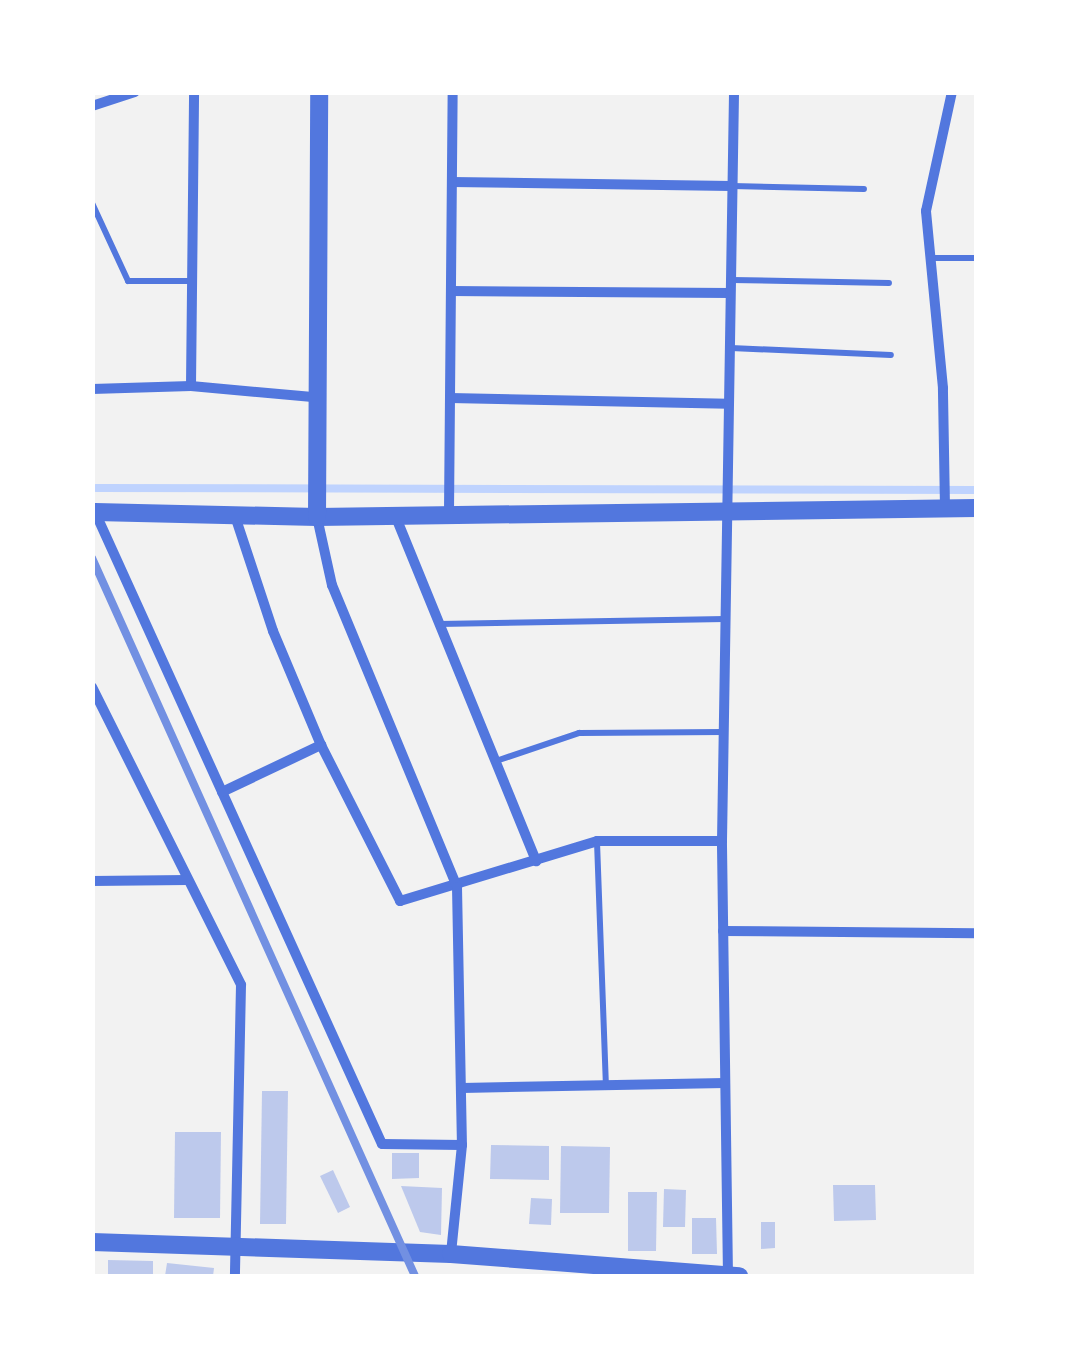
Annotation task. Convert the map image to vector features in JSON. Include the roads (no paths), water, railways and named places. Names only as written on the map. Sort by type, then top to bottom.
[{"type":"street","points":[[92,106],[135,92]]},
{"type":"street","points":[[191,386],[194,92]]},
{"type":"street","points":[[319,92],[313,396],[317,517],[332,585],[456,887],[462,1144],[450,1254]]},
{"type":"street","points":[[449,511],[453,92]]},
{"type":"street","points":[[728,1276],[722,841],[734,92]]},
{"type":"street","points":[[945,508],[933,258],[926,210],[952,92]]},
{"type":"street","points":[[452,182],[731,186]]},
{"type":"street","points":[[451,291],[730,293]]},
{"type":"street","points":[[92,388],[191,386],[313,396]]},
{"type":"street","points":[[450,398],[728,404]]},
{"type":"street","points":[[462,1144],[382,1144],[94,510],[317,517],[449,511],[976,508]]},
{"type":"street","points":[[394,513],[536,861]]},
{"type":"street","points":[[235,516],[322,745],[400,901],[597,841],[722,841]]},
{"type":"street","points":[[92,687],[241,985],[235,1276]]},
{"type":"street","points":[[222,792],[322,745]]},
{"type":"street","points":[[92,881],[187,880]]},
{"type":"street","points":[[723,931],[976,933]]},
{"type":"street","points":[[462,1088],[725,1083]]},
{"type":"street","points":[[92,1242],[450,1254],[739,1276]]},
{"type":"lane","points":[[731,186],[864,189]]},
{"type":"lane","points":[[92,203],[128,281],[192,280]]},
{"type":"lane","points":[[933,258],[976,258]]},
{"type":"lane","points":[[731,280],[889,283]]},
{"type":"lane","points":[[729,348],[891,355]]},
{"type":"lane","points":[[437,624],[725,619]]},
{"type":"lane","points":[[495,762],[579,732],[723,732]]},
{"type":"lane","points":[[597,841],[606,1085]]},
{"type":"waterway","points":[[96,488],[976,490]]},
{"type":"railway","points":[[92,558],[415,1276]]}]
